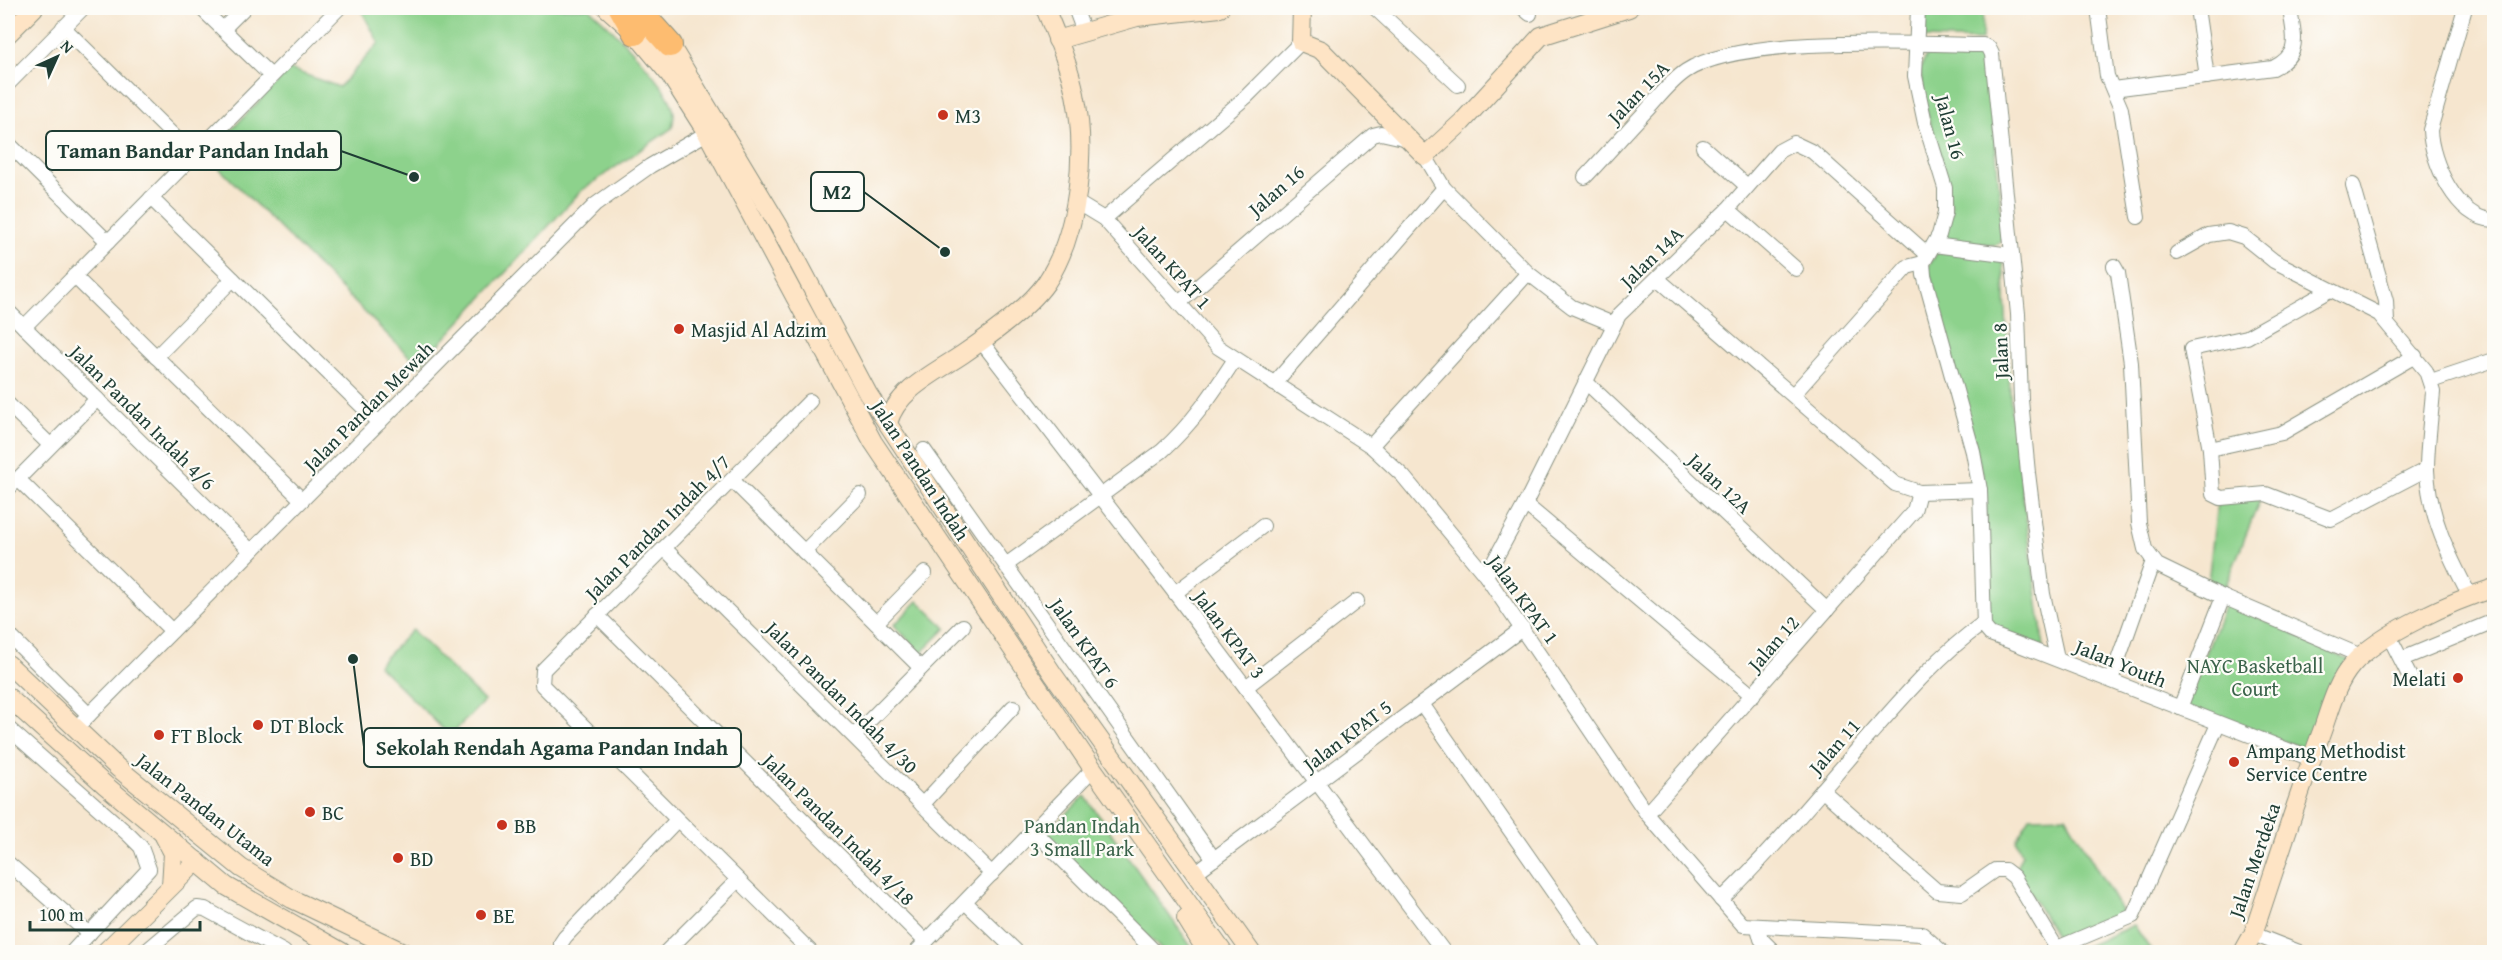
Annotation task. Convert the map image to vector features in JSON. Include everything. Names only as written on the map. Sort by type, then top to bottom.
[{"type":"highway","points":[[621,8],[635,33]]},
{"type":"highway","points":[[637,8],[670,45]]},
{"type":"main road","points":[[8,34],[34,8]]},
{"type":"main road","name":"Jalan Pandan Indah","points":[[607,8],[635,33],[670,75],[707,133],[873,442],[1094,769],[1175,883],[1178,904],[1207,952]]},
{"type":"main road","name":"Jalan Pandan Indah","points":[[649,8],[779,226],[868,394],[1053,674],[1251,952]]},
{"type":"main road","points":[[888,423],[900,398],[981,341],[1023,307],[1045,284],[1066,241],[1076,202],[1080,122],[1075,91],[1045,8]]},
{"type":"main road","points":[[1057,40],[1137,17],[1180,9],[1220,8]]},
{"type":"main road","points":[[1302,8],[1301,42],[1321,50],[1425,156],[1462,122],[1541,36],[1629,8]]},
{"type":"main road","points":[[868,394],[885,399],[900,398]]},
{"type":"main road","name":"Jalan Merdeka","points":[[2243,952],[2253,934],[2311,759],[2337,689],[2348,670],[2361,656],[2390,636],[2470,596],[2494,588]]},
{"type":"main road","name":"Jalan Pandan Utama","points":[[8,664],[118,768],[241,868],[301,904],[403,952]]},
{"type":"main road","points":[[8,697],[105,785],[226,886],[342,952]]},
{"type":"main road","points":[[160,829],[173,853],[171,886]]},
{"type":"main road","points":[[105,952],[197,861],[197,831]]},
{"type":"main road","points":[[197,861],[220,862],[241,868]]},
{"type":"main road","points":[[171,886],[196,881],[226,886]]},
{"type":"main road","points":[[1175,883],[1223,952]]},
{"type":"street","points":[[8,84],[83,8]]},
{"type":"street","points":[[201,8],[271,76]]},
{"type":"street","points":[[223,29],[244,8]]},
{"type":"street","points":[[24,327],[339,8]]},
{"type":"street","points":[[1075,8],[1084,32]]},
{"type":"street","points":[[1374,8],[1458,85]]},
{"type":"street","name":"Jalan 16","points":[[1918,8],[1915,76],[1925,123],[1945,188],[1945,213],[1928,254]]},
{"type":"street","points":[[2098,8],[2107,76],[2121,109],[2138,217]]},
{"type":"street","points":[[2197,8],[2207,77]]},
{"type":"street","points":[[2113,89],[2273,68],[2287,61],[2295,48],[2290,8]]},
{"type":"street","points":[[2465,8],[2430,130],[2431,141],[2442,174],[2456,198],[2485,218],[2494,220]]},
{"type":"street","points":[[63,27],[193,156]]},
{"type":"street","points":[[1104,219],[1246,97],[1301,42]]},
{"type":"street","name":"Jalan 15A","points":[[1585,177],[1669,85],[1700,63],[1768,49],[1915,44],[1983,45]]},
{"type":"street","name":"Jalan 8","points":[[1983,45],[1989,48],[1992,54],[2028,473],[2043,594],[2057,658]]},
{"type":"street","name":"Jalan Pandan Mewah","points":[[75,729],[595,205],[640,172],[707,133]]},
{"type":"street","name":"Jalan 16","points":[[1179,303],[1373,135],[1381,134],[1410,140]]},
{"type":"street","points":[[8,143],[108,242]]},
{"type":"street","name":"Jalan 14A","points":[[1485,576],[1587,383],[1613,324],[1624,309],[1658,279],[1728,209],[1779,151],[1794,143],[1813,152],[1928,254]]},
{"type":"street","points":[[1703,147],[1748,186]]},
{"type":"street","points":[[1425,156],[1444,188],[1528,273],[1572,307],[1613,324]]},
{"type":"street","points":[[2353,185],[2386,301],[2387,322]]},
{"type":"street","points":[[1274,384],[1444,188]]},
{"type":"street","points":[[151,198],[379,423]]},
{"type":"street","name":"Jalan KPAT 1","points":[[1076,202],[1104,219],[1218,347],[1371,446],[1403,476],[1485,576],[1523,628],[1647,814],[1743,925],[1758,928],[1922,934],[1942,952]]},
{"type":"street","points":[[1728,209],[1796,269]]},
{"type":"street","points":[[2177,253],[2209,235],[2228,232],[2244,237],[2274,261],[2370,309],[2387,322],[2415,356],[2431,381],[2433,392],[2427,469],[2432,507],[2447,553],[2470,596]]},
{"type":"street","points":[[1928,254],[1936,320],[1974,452],[1980,490],[1983,625]]},
{"type":"street","points":[[1792,395],[1907,267],[1928,254],[2011,255]]},
{"type":"street","points":[[2114,266],[2118,273],[2131,363],[2139,523],[2145,549],[2153,561],[2223,597],[2361,656]]},
{"type":"street","points":[[1371,446],[1528,273]]},
{"type":"street","points":[[74,276],[302,500]]},
{"type":"street","points":[[156,357],[233,279]]},
{"type":"street","points":[[1658,279],[1896,484],[1919,492],[1980,490]]},
{"type":"street","points":[[2330,290],[2247,337],[2191,349],[2210,449],[2212,489],[2217,497],[2266,495],[2331,519],[2427,469]]},
{"type":"street","name":"Jalan Pandan Indah 4/6","points":[[8,311],[251,551]]},
{"type":"street","name":"Jalan KPAT 3","points":[[981,341],[1175,593],[1444,952]]},
{"type":"street","points":[[2210,449],[2282,433],[2374,382],[2415,356]]},
{"type":"street","points":[[1006,565],[1180,435],[1202,409],[1235,359]]},
{"type":"street","points":[[2431,381],[2494,360]]},
{"type":"street","name":"Jalan 12A","points":[[1587,383],[1827,610]]},
{"type":"street","points":[[97,399],[13,484],[172,631]]},
{"type":"street","name":"Jalan Pandan Indah 4/7","points":[[677,820],[542,685],[543,670],[810,400]]},
{"type":"street","points":[[8,404],[51,446]]},
{"type":"street","name":"Jalan KPAT 6","points":[[924,450],[1214,859]]},
{"type":"street","points":[[732,480],[921,668]]},
{"type":"street","name":"Jalan 12","points":[[1647,814],[1914,512],[1919,492]]},
{"type":"street","points":[[804,552],[860,495]]},
{"type":"street","points":[[1525,504],[1753,696]]},
{"type":"street","points":[[1175,593],[1263,526]]},
{"type":"street","name":"Jalan Pandan Indah 4/30","points":[[664,548],[992,874]]},
{"type":"street","points":[[2111,680],[2153,561]]},
{"type":"street","points":[[876,624],[925,573]]},
{"type":"street","points":[[2180,708],[2223,597]]},
{"type":"street","points":[[1246,687],[1357,601]]},
{"type":"street","name":"Jalan Pandan Indah 4/18","points":[[597,615],[921,947]]},
{"type":"street","points":[[2402,659],[2494,621]]},
{"type":"street","name":"Jalan Youth","points":[[1983,625],[1990,634],[2057,658],[2218,724],[2311,759]]},
{"type":"street","name":"Jalan 11","points":[[1722,900],[1754,868],[1898,702],[1954,644],[1983,625]]},
{"type":"street","points":[[854,736],[963,626]]},
{"type":"street","name":"Jalan KPAT 5","points":[[1195,873],[1523,628]]},
{"type":"street","points":[[8,634],[89,714]]},
{"type":"street","points":[[2390,636],[2411,679]]},
{"type":"street","points":[[1422,704],[1595,952]]},
{"type":"street","points":[[922,805],[1013,708]]},
{"type":"street","points":[[1822,790],[1936,891],[1962,893],[1995,870],[2005,870],[2014,877],[2058,950],[2133,916],[2218,724]]},
{"type":"street","points":[[8,728],[135,841],[141,847],[149,869],[72,952]]},
{"type":"street","points":[[921,947],[1094,769]]},
{"type":"street","points":[[561,952],[561,943],[565,936],[677,820],[811,952]]},
{"type":"street","points":[[1034,831],[1155,952]]},
{"type":"street","points":[[10,869],[89,934]]},
{"type":"street","points":[[666,952],[738,880]]},
{"type":"street","points":[[965,902],[1017,952]]},
{"type":"street","points":[[146,952],[197,908],[284,952]]},
{"type":"street","points":[[1758,928],[1761,939],[1774,952]]},
{"type":"street","points":[[2253,934],[2299,952]]},
{"type":"street","points":[[790,952],[801,942]]},
{"type":"green space","points":[[360,8],[589,8],[652,73],[671,102],[674,114],[672,128],[581,191],[419,366],[213,162],[215,147],[290,69],[339,87],[379,43]]},
{"type":"green space","points":[[1926,8],[1983,8],[1982,40],[1924,38]]},
{"type":"green space","points":[[1930,49],[1981,49],[1989,62],[2003,239],[1995,245],[1944,240],[1952,208],[1927,112],[1920,69]]},
{"type":"green space","points":[[1938,251],[2003,258],[2011,409],[2044,647],[1995,630],[1988,621],[1986,488],[1928,267]]},
{"type":"green space","points":[[2261,497],[2224,590],[2208,583],[2217,502]]},
{"type":"green space","points":[[918,601],[946,628],[921,653],[894,625]]},
{"type":"green space","name":"NAYC Basketball Court","points":[[2226,602],[2350,661],[2309,749],[2222,722],[2185,707]]},
{"type":"green space","points":[[412,630],[484,701],[450,736],[378,665]]},
{"type":"green space","name":"Pandan Indah 3 Small Park","points":[[1085,796],[1195,952],[1164,952],[1043,836]]},
{"type":"green space","points":[[2066,816],[2123,914],[2058,941],[2016,868],[2022,854],[2016,840],[2030,817]]},
{"type":"green space","points":[[2134,925],[2152,952],[2074,952]]},
{"type":"place","name":"M3","points":[[943,115]]},
{"type":"place","name":"Taman Bandar Pandan Indah","points":[[414,177]]},
{"type":"place","name":"M2","points":[[945,252]]},
{"type":"place","name":"Masjid Al Adzim","points":[[679,329]]},
{"type":"place","name":"Sekolah Rendah Agama Pandan Indah","points":[[353,659]]},
{"type":"place","name":"Melati","points":[[2458,678]]},
{"type":"place","name":"DT Block","points":[[258,725]]},
{"type":"place","name":"FT Block","points":[[159,735]]},
{"type":"place","name":"Ampang Methodist Service Centre","points":[[2234,762]]},
{"type":"place","name":"BC","points":[[310,812]]},
{"type":"place","name":"BB","points":[[502,825]]},
{"type":"place","name":"BD","points":[[398,858]]},
{"type":"place","name":"BE","points":[[481,915]]}]
